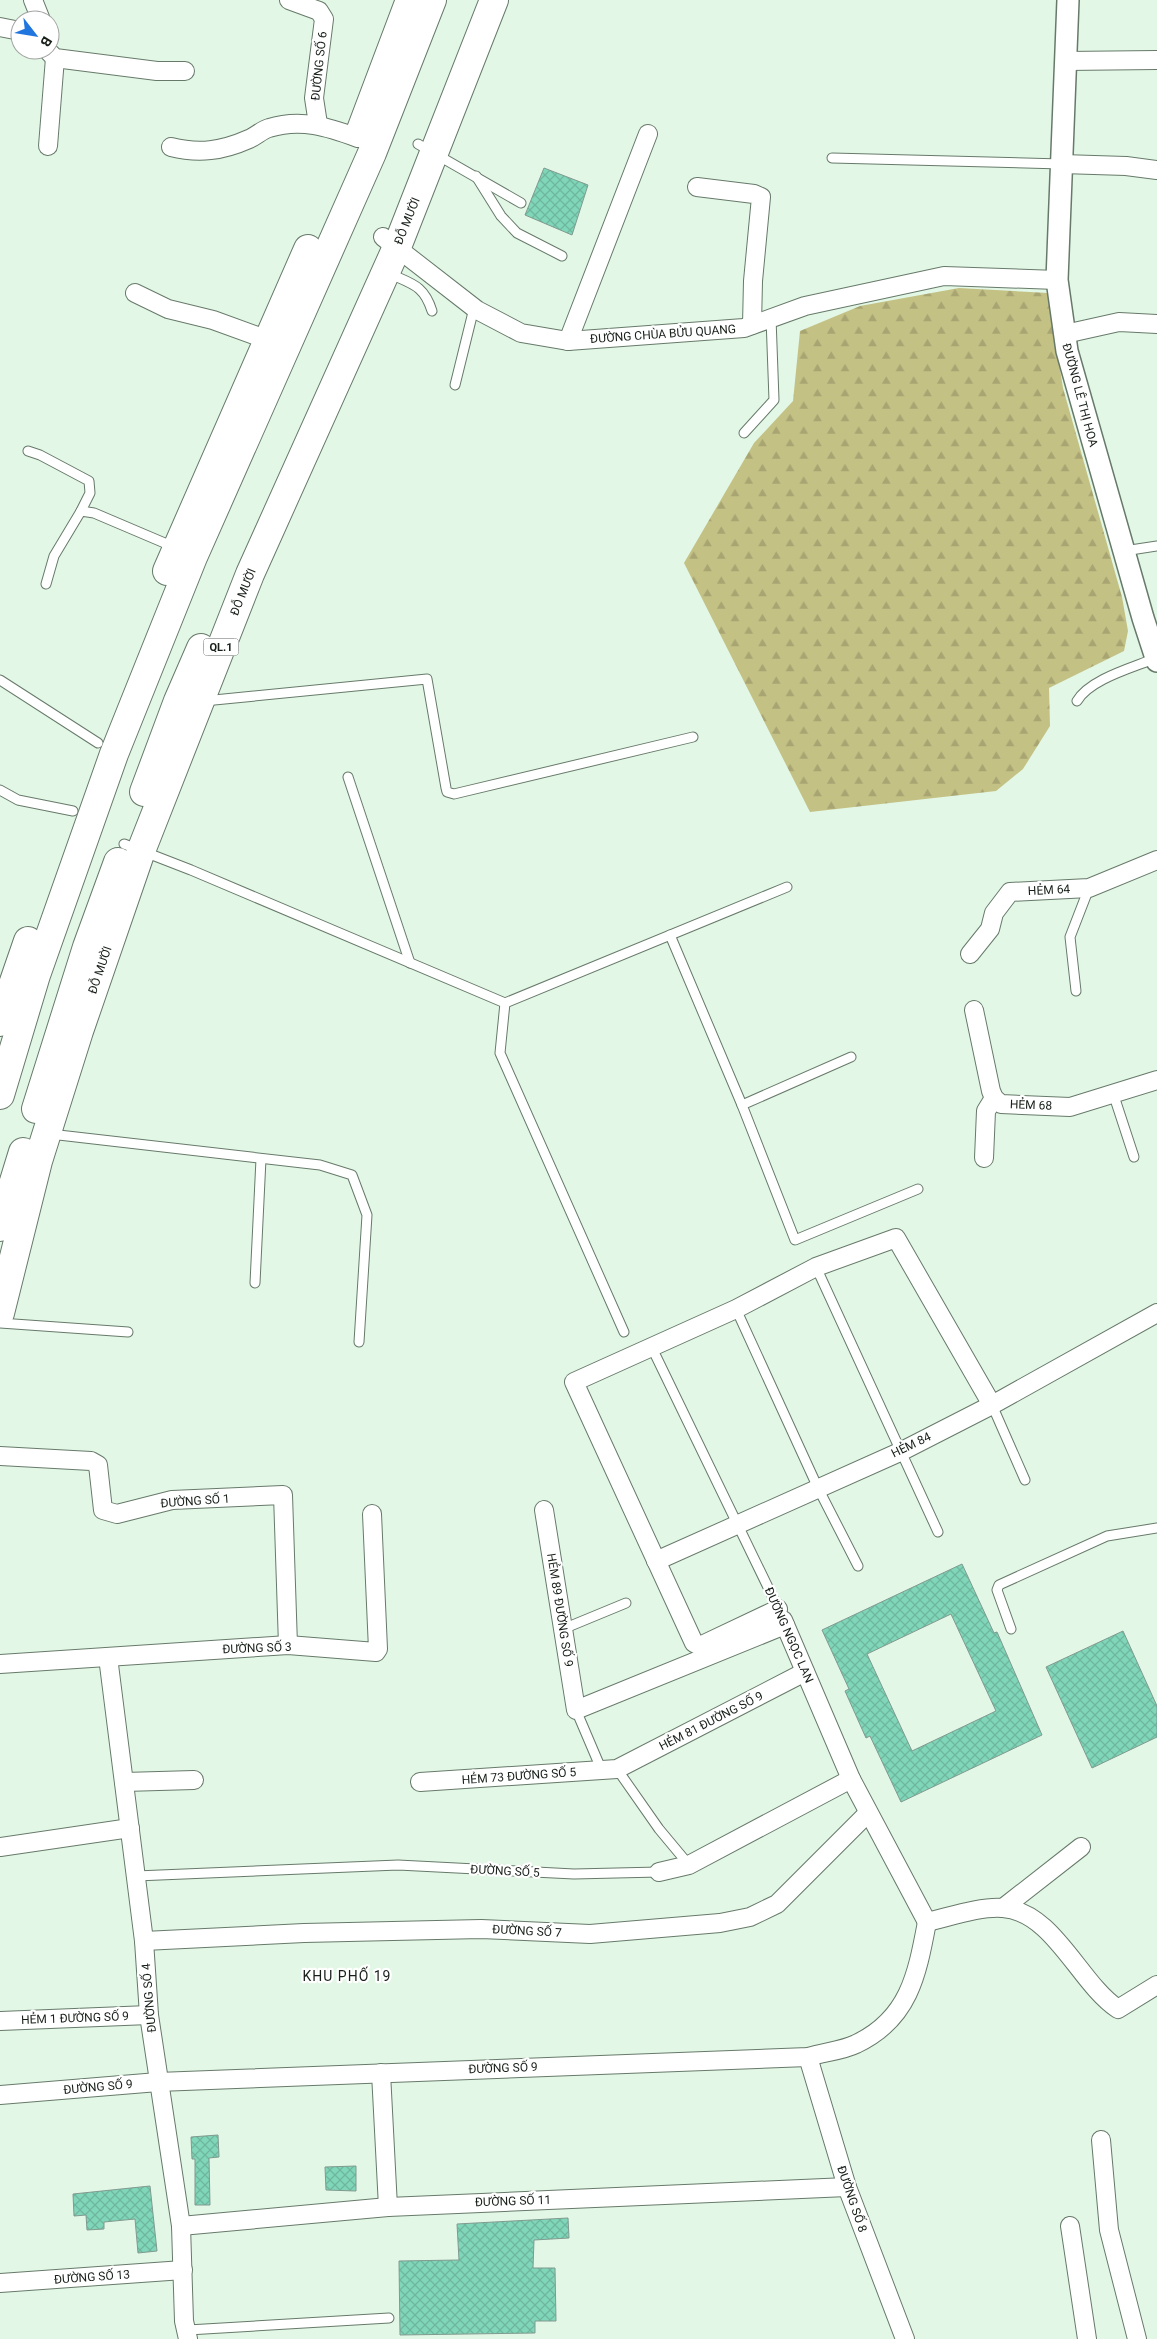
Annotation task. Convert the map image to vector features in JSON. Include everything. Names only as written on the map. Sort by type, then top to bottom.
[{"type":"highway","points":[[0,1022],[72,811],[176,548],[358,138],[410,0]]},
{"type":"highway","points":[[0,1095],[36,975],[114,754],[193,557],[372,153],[432,0]]},
{"type":"highway","name":"ĐỖ MƯỜI","points":[[465,51],[476,0]]},
{"type":"highway","name":"ĐỖ MƯỜI","points":[[0,1313],[38,1161],[48,1134],[133,848],[182,692],[390,242],[465,51],[494,0]]},
{"type":"highway","name":"ĐỖ MƯỜI","points":[[0,1227],[81,966],[199,702],[250,574],[386,272],[390,242]]},
{"type":"street","name":"ĐƯỜNG SỐ 6","points":[[289,0],[319,11],[324,19],[314,98],[318,124]]},
{"type":"street","name":"ĐƯỜNG LÊ THỊ HOA","points":[[1068,0],[1058,280],[1067,351],[1156,660]]},
{"type":"street","points":[[60,55],[157,71],[186,71]]},
{"type":"street","points":[[48,146],[51,60]]},
{"type":"street","points":[[1065,61],[1157,60]]},
{"type":"street","points":[[171,147],[186,151],[208,152],[250,139],[268,128],[310,123],[358,138]]},
{"type":"street","points":[[568,341],[648,134]]},
{"type":"street","points":[[1062,164],[1126,166],[1157,170]]},
{"type":"street","points":[[697,187],[754,194],[761,197],[753,281],[752,325]]},
{"type":"street","name":"ĐƯỜNG CHÙA BỬU QUANG","points":[[390,242],[474,308],[521,333],[568,341],[744,328],[805,306],[944,276],[1058,280]]},
{"type":"street","points":[[134,293],[168,309],[213,320],[268,340]]},
{"type":"street","points":[[1065,334],[1119,322],[1157,324]]},
{"type":"street","name":"HẺM 64","points":[[970,954],[990,929],[994,913],[1010,892],[1089,888],[1157,860]]},
{"type":"street","name":"HẺM 68","points":[[974,1010],[994,1098],[1005,1105],[1070,1107],[1157,1080]]},
{"type":"street","points":[[984,1158],[986,1111],[994,1098]]},
{"type":"street","points":[[782,1618],[697,1646],[574,1382],[736,1309],[816,1267],[896,1238],[992,1405]]},
{"type":"street","name":"HẺM 84","points":[[656,1561],[902,1451],[992,1405],[1157,1313]]},
{"type":"street","name":"ĐƯỜNG SỐ 1","points":[[0,1456],[91,1461],[96,1463],[98,1465],[103,1510],[117,1514],[172,1500],[283,1495],[288,1645]]},
{"type":"street","name":"HẺM 89 ĐƯỜNG SỐ 9","points":[[544,1510],[576,1710]]},
{"type":"street","name":"ĐƯỜNG SỐ 3","points":[[0,1664],[288,1645],[378,1651],[372,1514]]},
{"type":"street","points":[[576,1710],[782,1618]]},
{"type":"street","name":"ĐƯỜNG NGỌC LAN","points":[[782,1618],[851,1780],[927,1922]]},
{"type":"street","name":"ĐƯỜNG SỐ 4","points":[[108,1657],[144,1941],[149,2015],[180,2226],[184,2321],[188,2334]]},
{"type":"street","name":"HẺM 81 ĐƯỜNG SỐ 9","points":[[610,1770],[805,1672]]},
{"type":"street","name":"HẺM 73 ĐƯỜNG SỐ 5","points":[[420,1782],[610,1770]]},
{"type":"street","points":[[124,1782],[194,1780]]},
{"type":"street","name":"ĐƯỜNG SỐ 5","points":[[659,1872],[689,1866],[851,1780]]},
{"type":"street","name":"ĐƯỜNG SỐ 7","points":[[144,1941],[304,1933],[480,1929],[590,1934],[720,1923],[750,1917],[777,1904],[868,1813]]},
{"type":"street","points":[[0,1847],[130,1828]]},
{"type":"street","points":[[927,1922],[1003,1908],[1081,1847]]},
{"type":"street","points":[[1003,1908],[1022,1914],[1049,1931],[1104,2000],[1118,2010],[1157,1985]]},
{"type":"street","name":"ĐƯỜNG SỐ 9","points":[[0,2095],[158,2082],[808,2057],[854,2045],[878,2031],[893,2018],[917,1972],[927,1922]]},
{"type":"street","name":"HẺM 1 ĐƯỜNG SỐ 9","points":[[0,2020],[149,2015]]},
{"type":"street","name":"ĐƯỜNG SỐ 8","points":[[808,2057],[847,2187],[904,2339]]},
{"type":"street","points":[[381,2073],[388,2206]]},
{"type":"street","points":[[1101,2140],[1109,2230],[1137,2339]]},
{"type":"street","name":"ĐƯỜNG SỐ 11","points":[[180,2226],[388,2206],[847,2187]]},
{"type":"street","points":[[1070,2226],[1087,2339]]},
{"type":"street","name":"ĐƯỜNG SỐ 13","points":[[0,2283],[183,2270]]},
{"type":"lane","points":[[426,148],[521,203]]},
{"type":"lane","points":[[832,158],[1062,164]]},
{"type":"lane","points":[[476,176],[501,216],[517,233],[562,256]]},
{"type":"lane","points":[[386,272],[420,287],[428,297],[432,311]]},
{"type":"lane","points":[[455,385],[474,308]]},
{"type":"lane","points":[[744,433],[774,400],[771,318]]},
{"type":"lane","points":[[28,452],[40,455],[89,481],[90,494],[54,556],[46,584]]},
{"type":"lane","points":[[81,511],[94,513],[155,541],[176,548]]},
{"type":"lane","points":[[1124,551],[1157,546]]},
{"type":"lane","points":[[1076,701],[1082,692],[1093,684],[1156,660]]},
{"type":"lane","points":[[199,702],[427,679],[446,788],[447,792],[454,794],[692,737]]},
{"type":"lane","points":[[0,680],[98,743]]},
{"type":"lane","points":[[348,777],[410,963]]},
{"type":"lane","points":[[0,790],[18,800],[72,811]]},
{"type":"lane","points":[[133,848],[191,870],[505,1003],[787,887]]},
{"type":"lane","points":[[1076,991],[1070,937],[1089,888]]},
{"type":"lane","points":[[670,936],[742,1105],[795,1240],[918,1189]]},
{"type":"lane","points":[[505,1003],[500,1053],[624,1332]]},
{"type":"lane","points":[[742,1105],[851,1057]]},
{"type":"lane","points":[[1113,1093],[1134,1157]]},
{"type":"lane","points":[[48,1134],[320,1165],[352,1175],[367,1214],[359,1342]]},
{"type":"lane","points":[[255,1283],[262,1159]]},
{"type":"lane","points":[[816,1267],[938,1532]]},
{"type":"lane","points":[[736,1309],[818,1488],[858,1566]]},
{"type":"lane","points":[[0,1323],[128,1332]]},
{"type":"lane","name":"ĐƯỜNG NGỌC LAN","points":[[652,1348],[782,1618]]},
{"type":"lane","points":[[992,1405],[1024,1480]]},
{"type":"lane","points":[[1011,1629],[997,1590],[999,1585],[1107,1536],[1157,1528]]},
{"type":"lane","points":[[563,1629],[626,1603]]},
{"type":"lane","points":[[576,1710],[610,1770],[689,1866]]},
{"type":"lane","name":"ĐƯỜNG SỐ 5","points":[[136,1876],[398,1865],[574,1874],[659,1872]]},
{"type":"lane","points":[[188,2334],[389,2318]]},
{"type":"green space","points":[[959,288],[1048,293],[1063,388],[1122,597],[1128,631],[1124,651],[1049,688],[1050,726],[1023,769],[996,791],[810,812],[684,563],[754,443],[793,401],[800,331],[860,306]]},
{"type":"building","points":[[544,168],[588,185],[572,235],[525,215]]},
{"type":"building","points":[[962,1564],[994,1633],[997,1632],[1042,1735],[901,1802],[870,1736],[866,1738],[845,1691],[849,1689],[822,1630]],"holes":[[[951,1614],[996,1711],[912,1751],[867,1654]]]},
{"type":"building","points":[[1123,1631],[1157,1706],[1157,1737],[1092,1768],[1046,1667]]},
{"type":"building","points":[[218,2135],[219,2157],[209,2158],[210,2205],[195,2205],[195,2159],[192,2159],[191,2137]]},
{"type":"building","points":[[356,2166],[356,2191],[326,2190],[325,2167]]},
{"type":"building","points":[[150,2186],[157,2251],[138,2253],[135,2219],[104,2222],[104,2229],[87,2230],[86,2215],[74,2216],[73,2194]]},
{"type":"building","points":[[568,2218],[569,2238],[534,2240],[533,2268],[555,2268],[556,2321],[535,2321],[535,2333],[400,2335],[399,2261],[459,2260],[457,2224]]},
{"type":"district","name":"KHU PHỐ 19","points":[[347,1976]]}]
